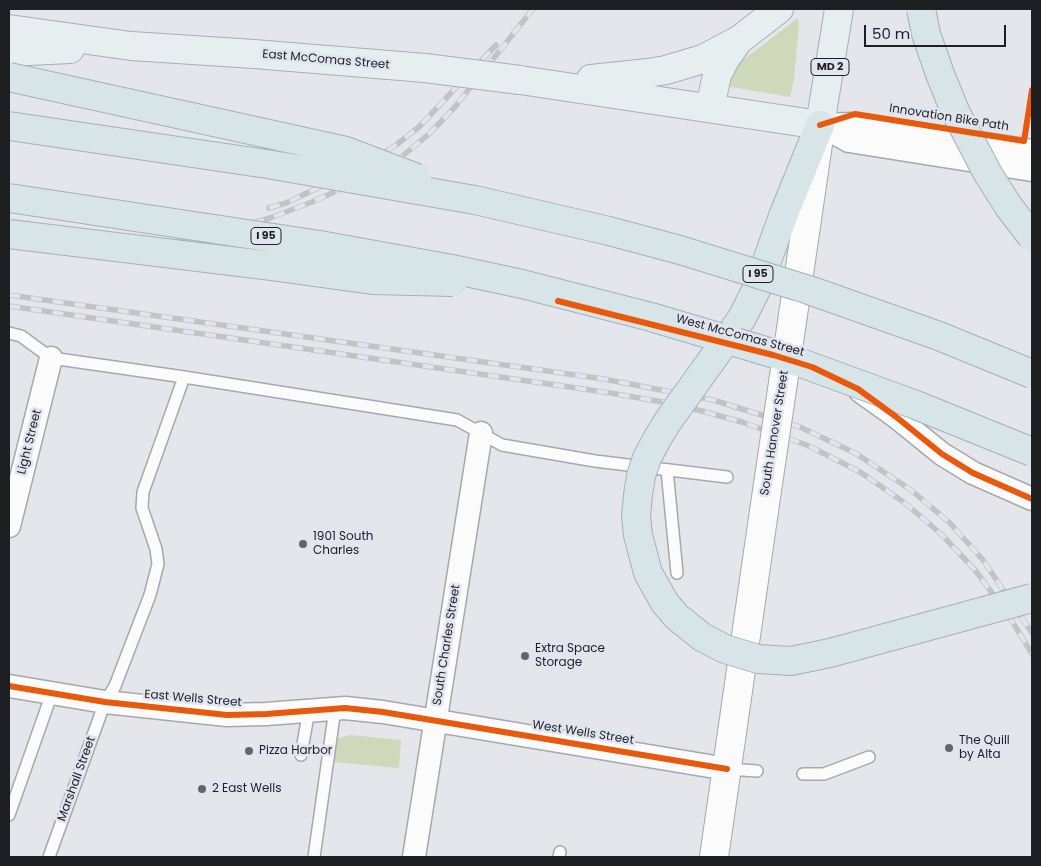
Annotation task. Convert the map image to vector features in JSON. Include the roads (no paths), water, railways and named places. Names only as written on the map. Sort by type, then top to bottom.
[{"type":"highway","points":[[921,9],[926,34],[955,111],[988,174],[1009,207],[1032,237]]},
{"type":"highway","points":[[9,77],[346,151],[475,200]]},
{"type":"highway","points":[[820,125],[783,216],[758,286],[742,318],[668,421],[647,458],[640,486],[636,516],[642,555],[648,573],[665,603],[677,617],[702,637],[725,649],[758,659],[774,661],[791,661],[830,653],[1032,598]]},
{"type":"highway","name":"I 95","points":[[9,126],[249,162],[475,200],[627,236],[742,268],[939,336],[1032,374]]},
{"type":"highway","name":"I 95","points":[[9,198],[320,245],[424,263],[522,284],[651,317],[782,356],[916,405],[1032,452]]},
{"type":"highway","points":[[9,234],[372,280],[522,284]]},
{"type":"main road","points":[[520,80],[606,79],[666,70],[703,59],[739,40],[779,9]]},
{"type":"main road","name":"South Hanover Street","points":[[714,857],[820,125],[839,9]]},
{"type":"main road","name":"East McComas Street","points":[[9,29],[131,46],[425,68],[520,80]]},
{"type":"main road","points":[[710,108],[717,75],[739,40]]},
{"type":"main road","name":"East McComas Street","points":[[9,52],[131,46]]},
{"type":"main road","points":[[520,80],[820,125]]},
{"type":"main road","name":"South Hanover Street","points":[[697,857],[700,840],[727,768]]},
{"type":"street","points":[[820,125],[853,124],[1032,151]]},
{"type":"street","points":[[820,125],[849,141],[1032,170]]},
{"type":"street","name":"West McComas Street","points":[[558,301],[773,355],[812,368],[858,390],[950,459],[973,473],[1032,500]]},
{"type":"street","name":"Light Street","points":[[9,526],[51,358]]},
{"type":"street","name":"South Charles Street","points":[[414,857],[481,433]]},
{"type":"street","name":"East Wells Street","points":[[9,686],[105,702],[227,715],[335,709],[383,712],[436,720]]},
{"type":"street","name":"West Wells Street","points":[[436,720],[727,768]]},
{"type":"lane","points":[[9,333],[21,336],[51,358],[184,376],[458,420],[502,445],[595,461],[727,477]]},
{"type":"lane","name":"Marshall Street","points":[[50,857],[105,702],[114,686],[150,595],[158,564],[156,549],[142,508],[143,492],[184,376]]},
{"type":"lane","points":[[667,470],[677,573]]},
{"type":"lane","points":[[9,815],[52,693]]},
{"type":"lane","points":[[314,857],[335,709]]},
{"type":"lane","points":[[301,755],[309,710]]},
{"type":"lane","points":[[803,774],[824,774],[869,757]]},
{"type":"lane","points":[[727,768],[757,771]]},
{"type":"railway","points":[[14,242],[125,247],[199,239],[270,218],[312,202],[388,168],[429,134],[454,108],[533,9]]},
{"type":"railway","points":[[269,208],[286,203],[362,167],[396,145],[419,127],[496,45]]},
{"type":"railway","points":[[9,295],[604,379],[713,400],[800,427],[855,453],[911,490],[950,523],[983,560],[1032,633]]},
{"type":"railway","points":[[9,306],[604,392],[663,402],[742,422],[809,446],[860,472],[905,503],[941,534],[975,570],[1009,616],[1032,654]]},
{"type":"place","name":"1901 South Charles","points":[[303,544]]},
{"type":"place","name":"Extra Space Storage","points":[[525,656]]},
{"type":"place","name":"The Quill by Alta","points":[[949,748]]},
{"type":"place","name":"Pizza Harbor","points":[[249,751]]},
{"type":"place","name":"2 East Wells","points":[[202,789]]}]
